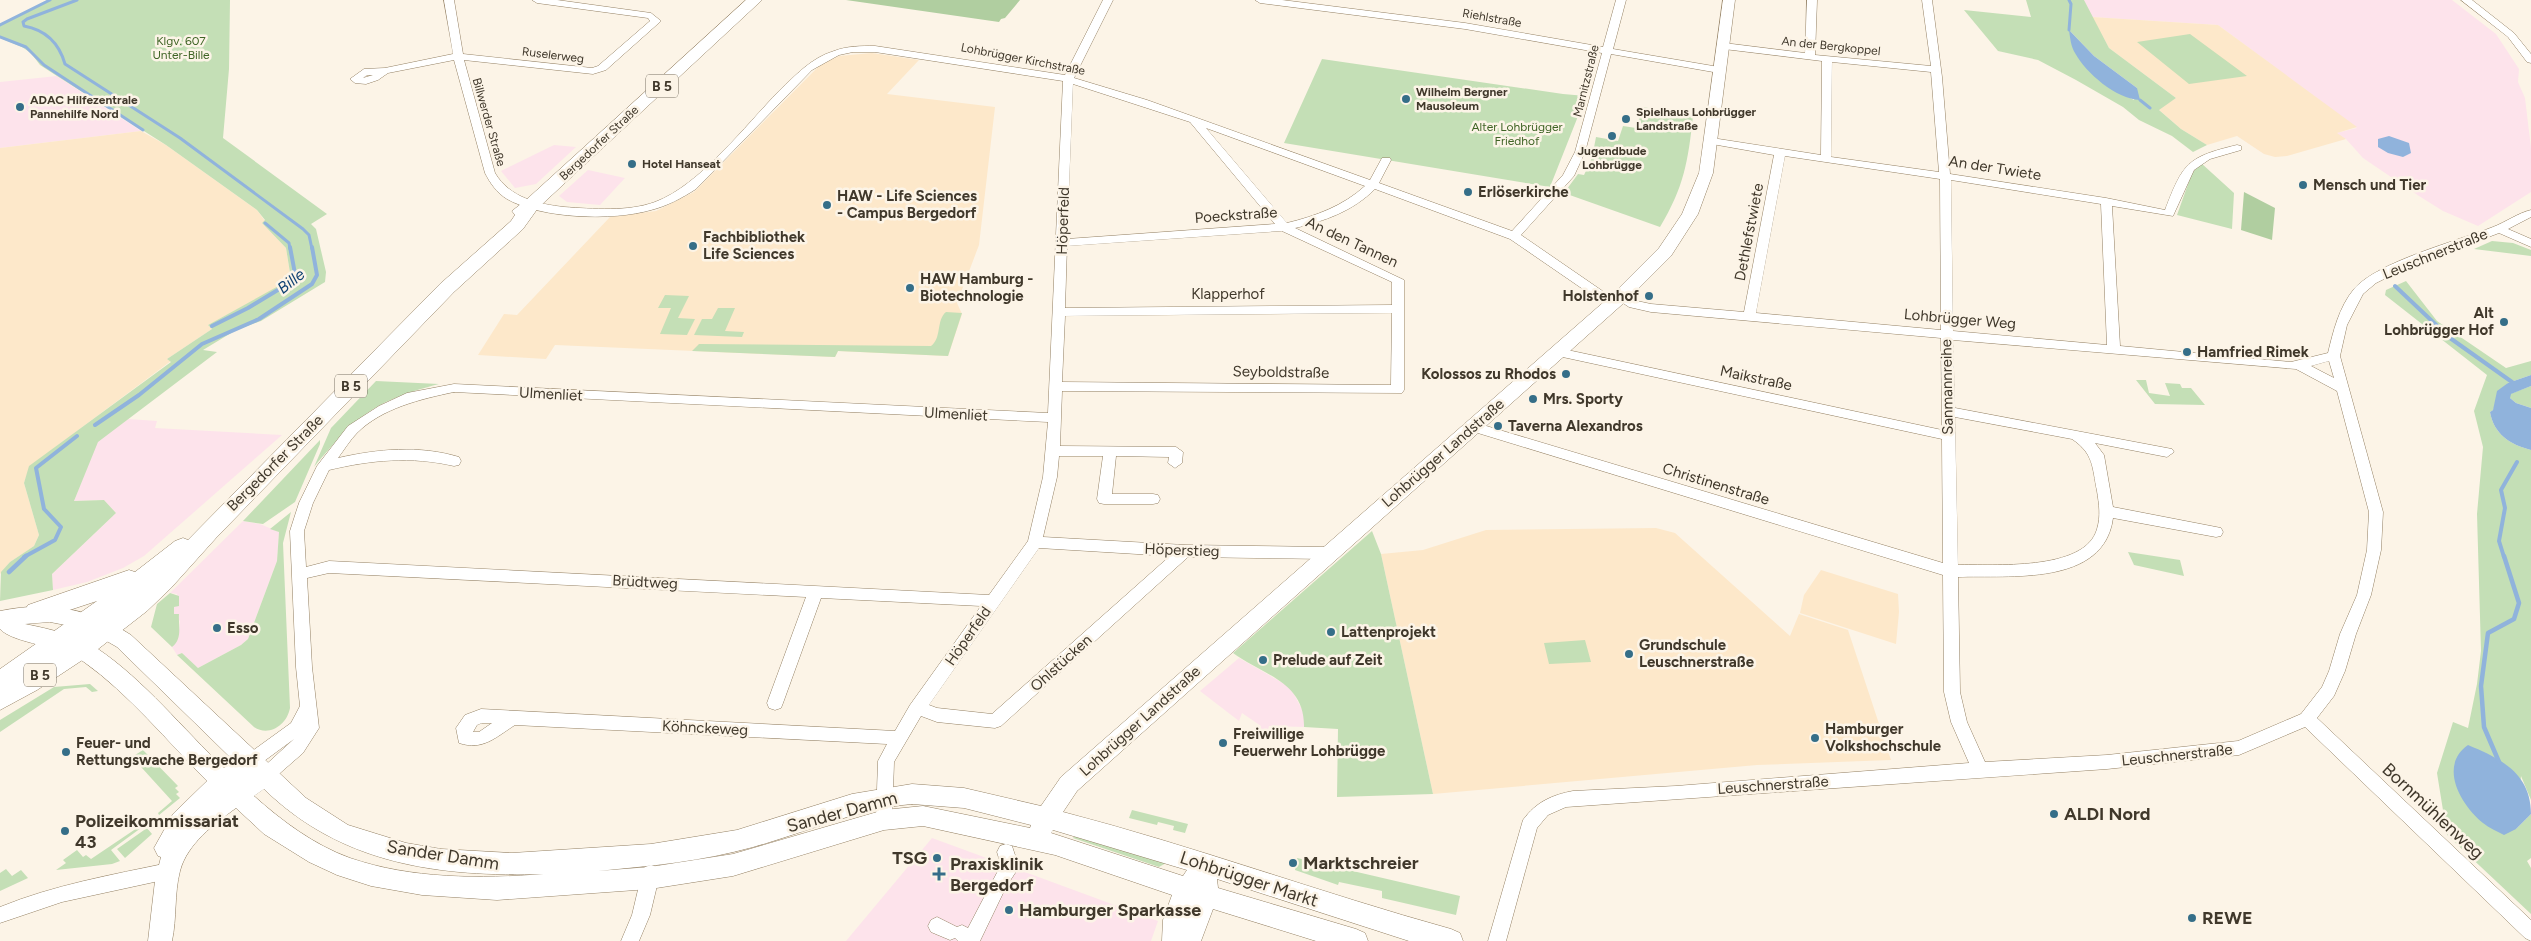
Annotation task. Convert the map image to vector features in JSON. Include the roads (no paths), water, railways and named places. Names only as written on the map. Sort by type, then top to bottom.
[{"type":"main road","name":"Bergedorfer Straße","points":[[0,700],[70,645],[189,557],[208,532],[447,288],[517,225],[532,204],[755,0]]},
{"type":"main road","name":"Lohbrügger Landstraße","points":[[1041,829],[1060,793],[1069,784],[1328,553],[1617,300],[1665,252],[1686,221],[1706,173],[1712,141],[1729,0]]},
{"type":"main road","name":"Bergedorfer Straße","points":[[98,625],[157,566],[173,553],[208,532]]},
{"type":"main road","points":[[36,612],[104,590],[157,566]]},
{"type":"main road","name":"Sander Damm","points":[[1,618],[36,612],[67,615],[98,625],[124,641],[257,769],[310,815],[341,832],[419,855],[462,862],[510,865],[655,855],[710,847],[883,808],[911,816],[1041,829]]},
{"type":"main road","name":"Sander Damm","points":[[1,618],[13,629],[70,645],[114,673],[229,788],[272,826],[317,854],[345,867],[399,881],[497,889],[650,878],[733,865],[883,808]]},
{"type":"main road","name":"Bergedorfer Straße","points":[[0,682],[70,645]]},
{"type":"main road","points":[[160,941],[165,912],[168,871],[180,847],[229,788],[257,769]]},
{"type":"main road","name":"Lohbrügger Markt","points":[[1041,829],[1205,864],[1338,908],[1452,941]]},
{"type":"main road","name":"Lohbrügger Markt","points":[[1041,829],[1197,892],[1356,941]]},
{"type":"main road","points":[[1189,941],[1197,892],[1205,864]]},
{"type":"main road","points":[[1174,941],[1173,933],[1197,892]]},
{"type":"street","name":"Billwerder Straße","points":[[449,0],[458,56],[490,173],[498,185],[511,196],[532,204]]},
{"type":"street","name":"Ruselerweg","points":[[458,56],[593,71],[602,68],[656,21],[651,16],[537,0]]},
{"type":"street","name":"Höperfeld","points":[[883,808],[886,761],[899,738],[992,601],[1035,542],[1050,477],[1053,451],[1068,79],[1108,0]]},
{"type":"street","name":"Riehlstraße","points":[[1260,0],[1465,26],[1720,70]]},
{"type":"street","name":"Marnitzstraße","points":[[1514,236],[1568,176],[1586,135],[1621,0]]},
{"type":"street","points":[[1810,57],[1812,0]]},
{"type":"street","name":"Sanmannreihe","points":[[1927,0],[1945,176],[1949,571],[1954,709],[1980,769]]},
{"type":"street","points":[[2466,0],[2511,35],[2531,60]]},
{"type":"street","name":"An der Bergkoppel","points":[[1724,46],[1827,59],[1935,69]]},
{"type":"street","name":"Lohbrügger Kirchstraße","points":[[532,204],[559,210],[616,211],[647,208],[674,198],[692,187],[808,68],[836,52],[853,49],[875,49],[1068,79],[1194,120],[1514,236],[1617,300]]},
{"type":"street","points":[[385,71],[458,56]]},
{"type":"street","points":[[1826,160],[1827,59]]},
{"type":"street","name":"An den Tannen","points":[[1194,120],[1284,227],[1398,280]]},
{"type":"street","name":"An der Twiete","points":[[1712,141],[1780,153],[2106,201],[2169,214],[2186,170],[2198,159],[2237,148]]},
{"type":"street","name":"Dethlefstwiete","points":[[1748,316],[1780,153]]},
{"type":"street","name":"Poeckstraße","points":[[1062,243],[1284,227],[1318,220],[1348,206],[1373,185],[1382,175],[1386,160]]},
{"type":"street","points":[[2106,201],[2114,350]]},
{"type":"street","name":"Leuschnerstraße","points":[[1497,941],[1529,825],[1536,814],[1558,801],[1573,798],[1676,793],[1980,769],[2107,762],[2239,748],[2307,719],[2328,691],[2337,671],[2348,634],[2364,595],[2374,550],[2376,512],[2334,356],[2341,325],[2358,292],[2372,280],[2499,229],[2531,213]]},
{"type":"street","points":[[2499,229],[2531,242]]},
{"type":"street","name":"Seyboldstraße","points":[[1056,386],[1397,390],[1398,280]]},
{"type":"street","name":"Lohbrügger Weg","points":[[1617,300],[1642,307],[2299,366],[2334,356]]},
{"type":"street","name":"Klapperhof","points":[[1060,312],[1398,309]]},
{"type":"street","name":"Maikstraße","points":[[1558,352],[1948,436]]},
{"type":"street","name":"Lohbrügger Weg","points":[[2299,366],[2343,389]]},
{"type":"street","name":"Ulmenliet","points":[[257,769],[308,735],[311,722],[307,708],[299,574],[299,524],[324,466],[345,438],[375,414],[412,396],[454,388],[1054,418]]},
{"type":"street","points":[[1947,411],[2167,452]]},
{"type":"street","name":"Christinenstraße","points":[[1473,427],[1949,571],[2044,569],[2064,564],[2084,555],[2096,545],[2104,532],[2107,510]]},
{"type":"street","points":[[2076,435],[2088,442],[2097,455],[2107,510],[2216,532]]},
{"type":"street","points":[[1053,451],[1176,452],[1175,463]]},
{"type":"street","points":[[1110,451],[1104,499],[1153,499]]},
{"type":"street","points":[[324,466],[394,453],[438,456],[454,461]]},
{"type":"street","name":"Höperstieg","points":[[1035,542],[1185,551],[1328,553]]},
{"type":"street","name":"Ohlstücken","points":[[918,708],[938,715],[996,721],[1185,551]]},
{"type":"street","name":"Brüdtweg","points":[[299,574],[329,567],[992,601]]},
{"type":"street","points":[[775,703],[816,591]]},
{"type":"street","name":"Köhnckeweg","points":[[512,718],[899,738]]},
{"type":"street","name":"Bornmühlenweg","points":[[2307,719],[2531,932]]},
{"type":"street","points":[[950,930],[972,938],[1000,881],[1010,867],[1006,852]]},
{"type":"street","points":[[630,941],[641,914],[655,855]]},
{"type":"street","points":[[0,915],[39,899],[64,892],[168,871]]},
{"type":"water","points":[[2069,30],[2094,56],[2137,88],[2140,100],[2131,99],[2112,90],[2086,69],[2074,51]]},
{"type":"water","points":[[2389,136],[2409,143],[2411,153],[2403,157],[2388,153],[2378,147],[2378,139]]},
{"type":"water","points":[[2531,375],[2531,386],[2511,394],[2510,398],[2516,403],[2531,408],[2531,450],[2516,445],[2504,437],[2495,426],[2490,412],[2493,410],[2497,391],[2508,383]]},
{"type":"water","points":[[2468,745],[2503,762],[2520,778],[2526,788],[2530,800],[2531,814],[2516,829],[2504,835],[2485,825],[2475,815],[2467,806],[2456,785],[2455,764],[2459,754]]},
{"type":"waterway","points":[[0,25],[50,0]]},
{"type":"waterway","name":"Bille","points":[[77,0],[27,19],[23,22],[24,26],[39,31],[51,39],[59,50],[65,64],[180,138],[303,229],[309,235],[312,249]]},
{"type":"waterway","points":[[2069,0],[2071,4],[2069,30]]},
{"type":"waterway","points":[[0,37],[26,47],[44,65],[143,130]]},
{"type":"waterway","points":[[2140,100],[2150,108]]},
{"type":"waterway","points":[[265,223],[289,243],[290,249]]},
{"type":"waterway","points":[[212,326],[248,308],[296,279],[290,247]]},
{"type":"waterway","name":"Bille","points":[[95,425],[139,395],[202,344],[259,319],[312,284],[317,275],[312,247]]},
{"type":"waterway","points":[[2395,286],[2450,338],[2512,382]]},
{"type":"waterway","name":"Bille","points":[[24,557],[55,540],[61,527],[44,509],[36,468],[77,436]]},
{"type":"waterway","points":[[2504,557],[2499,541],[2505,508],[2501,490],[2517,462]]},
{"type":"waterway","name":"Bille","points":[[9,572],[26,556]]},
{"type":"waterway","points":[[2499,762],[2484,727],[2481,686],[2488,633],[2514,619],[2519,603],[2504,556]]},
{"type":"place","name":"Wilhelm Bergner Mausoleum","points":[[1406,99]]},
{"type":"place","name":"ADAC Hilfezentrale Pannehilfe Nord","points":[[20,107]]},
{"type":"place","name":"Spielhaus Lohbrügger Landstraße","points":[[1626,119]]},
{"type":"place","name":"Jugendbude Lohbrügge","points":[[1612,136]]},
{"type":"place","name":"Hotel Hanseat","points":[[632,164]]},
{"type":"place","name":"Mensch und Tier","points":[[2303,185]]},
{"type":"place","name":"Erlöserkirche","points":[[1468,192]]},
{"type":"place","name":"HAW - Life Sciences - Campus Bergedorf","points":[[827,205]]},
{"type":"place","name":"Fachbibliothek Life Sciences","points":[[693,246]]},
{"type":"place","name":"HAW Hamburg - Biotechnologie","points":[[910,288]]},
{"type":"place","name":"Holstenhof","points":[[1649,296]]},
{"type":"place","name":"Alt Lohbrügger Hof","points":[[2504,322]]},
{"type":"place","name":"Hamfried Rimek","points":[[2187,352]]},
{"type":"place","name":"Kolossos zu Rhodos","points":[[1566,374]]},
{"type":"place","name":"Mrs. Sporty","points":[[1533,399]]},
{"type":"place","name":"Taverna Alexandros","points":[[1498,426]]},
{"type":"place","name":"Esso","points":[[217,628]]},
{"type":"place","name":"Lattenprojekt","points":[[1331,632]]},
{"type":"place","name":"Grundschule Leuschnerstraße","points":[[1629,654]]},
{"type":"place","name":"Prelude auf Zeit","points":[[1263,660]]},
{"type":"place","name":"Hamburger Volkshochschule","points":[[1815,738]]},
{"type":"place","name":"Freiwillige Feuerwehr Lohbrügge","points":[[1223,743]]},
{"type":"place","name":"Feuer- und Rettungswache Bergedorf","points":[[66,752]]},
{"type":"place","name":"ALDI Nord","points":[[2054,814]]},
{"type":"place","name":"Polizeikommissariat 43","points":[[65,831]]},
{"type":"place","name":"TSG","points":[[937,858]]},
{"type":"place","name":"Marktschreier","points":[[1293,863]]},
{"type":"place","name":"Praxisklinik Bergedorf","points":[[939,874]]},
{"type":"place","name":"Hamburger Sparkasse","points":[[1009,910]]},
{"type":"place","name":"REWE","points":[[2192,918]]},
{"type":"park label","name":"Klgv. 607 Unter-Bille","points":[[181,48]]},
{"type":"park label","name":"Alter Lohbrügger Friedhof","points":[[1517,134]]}]
